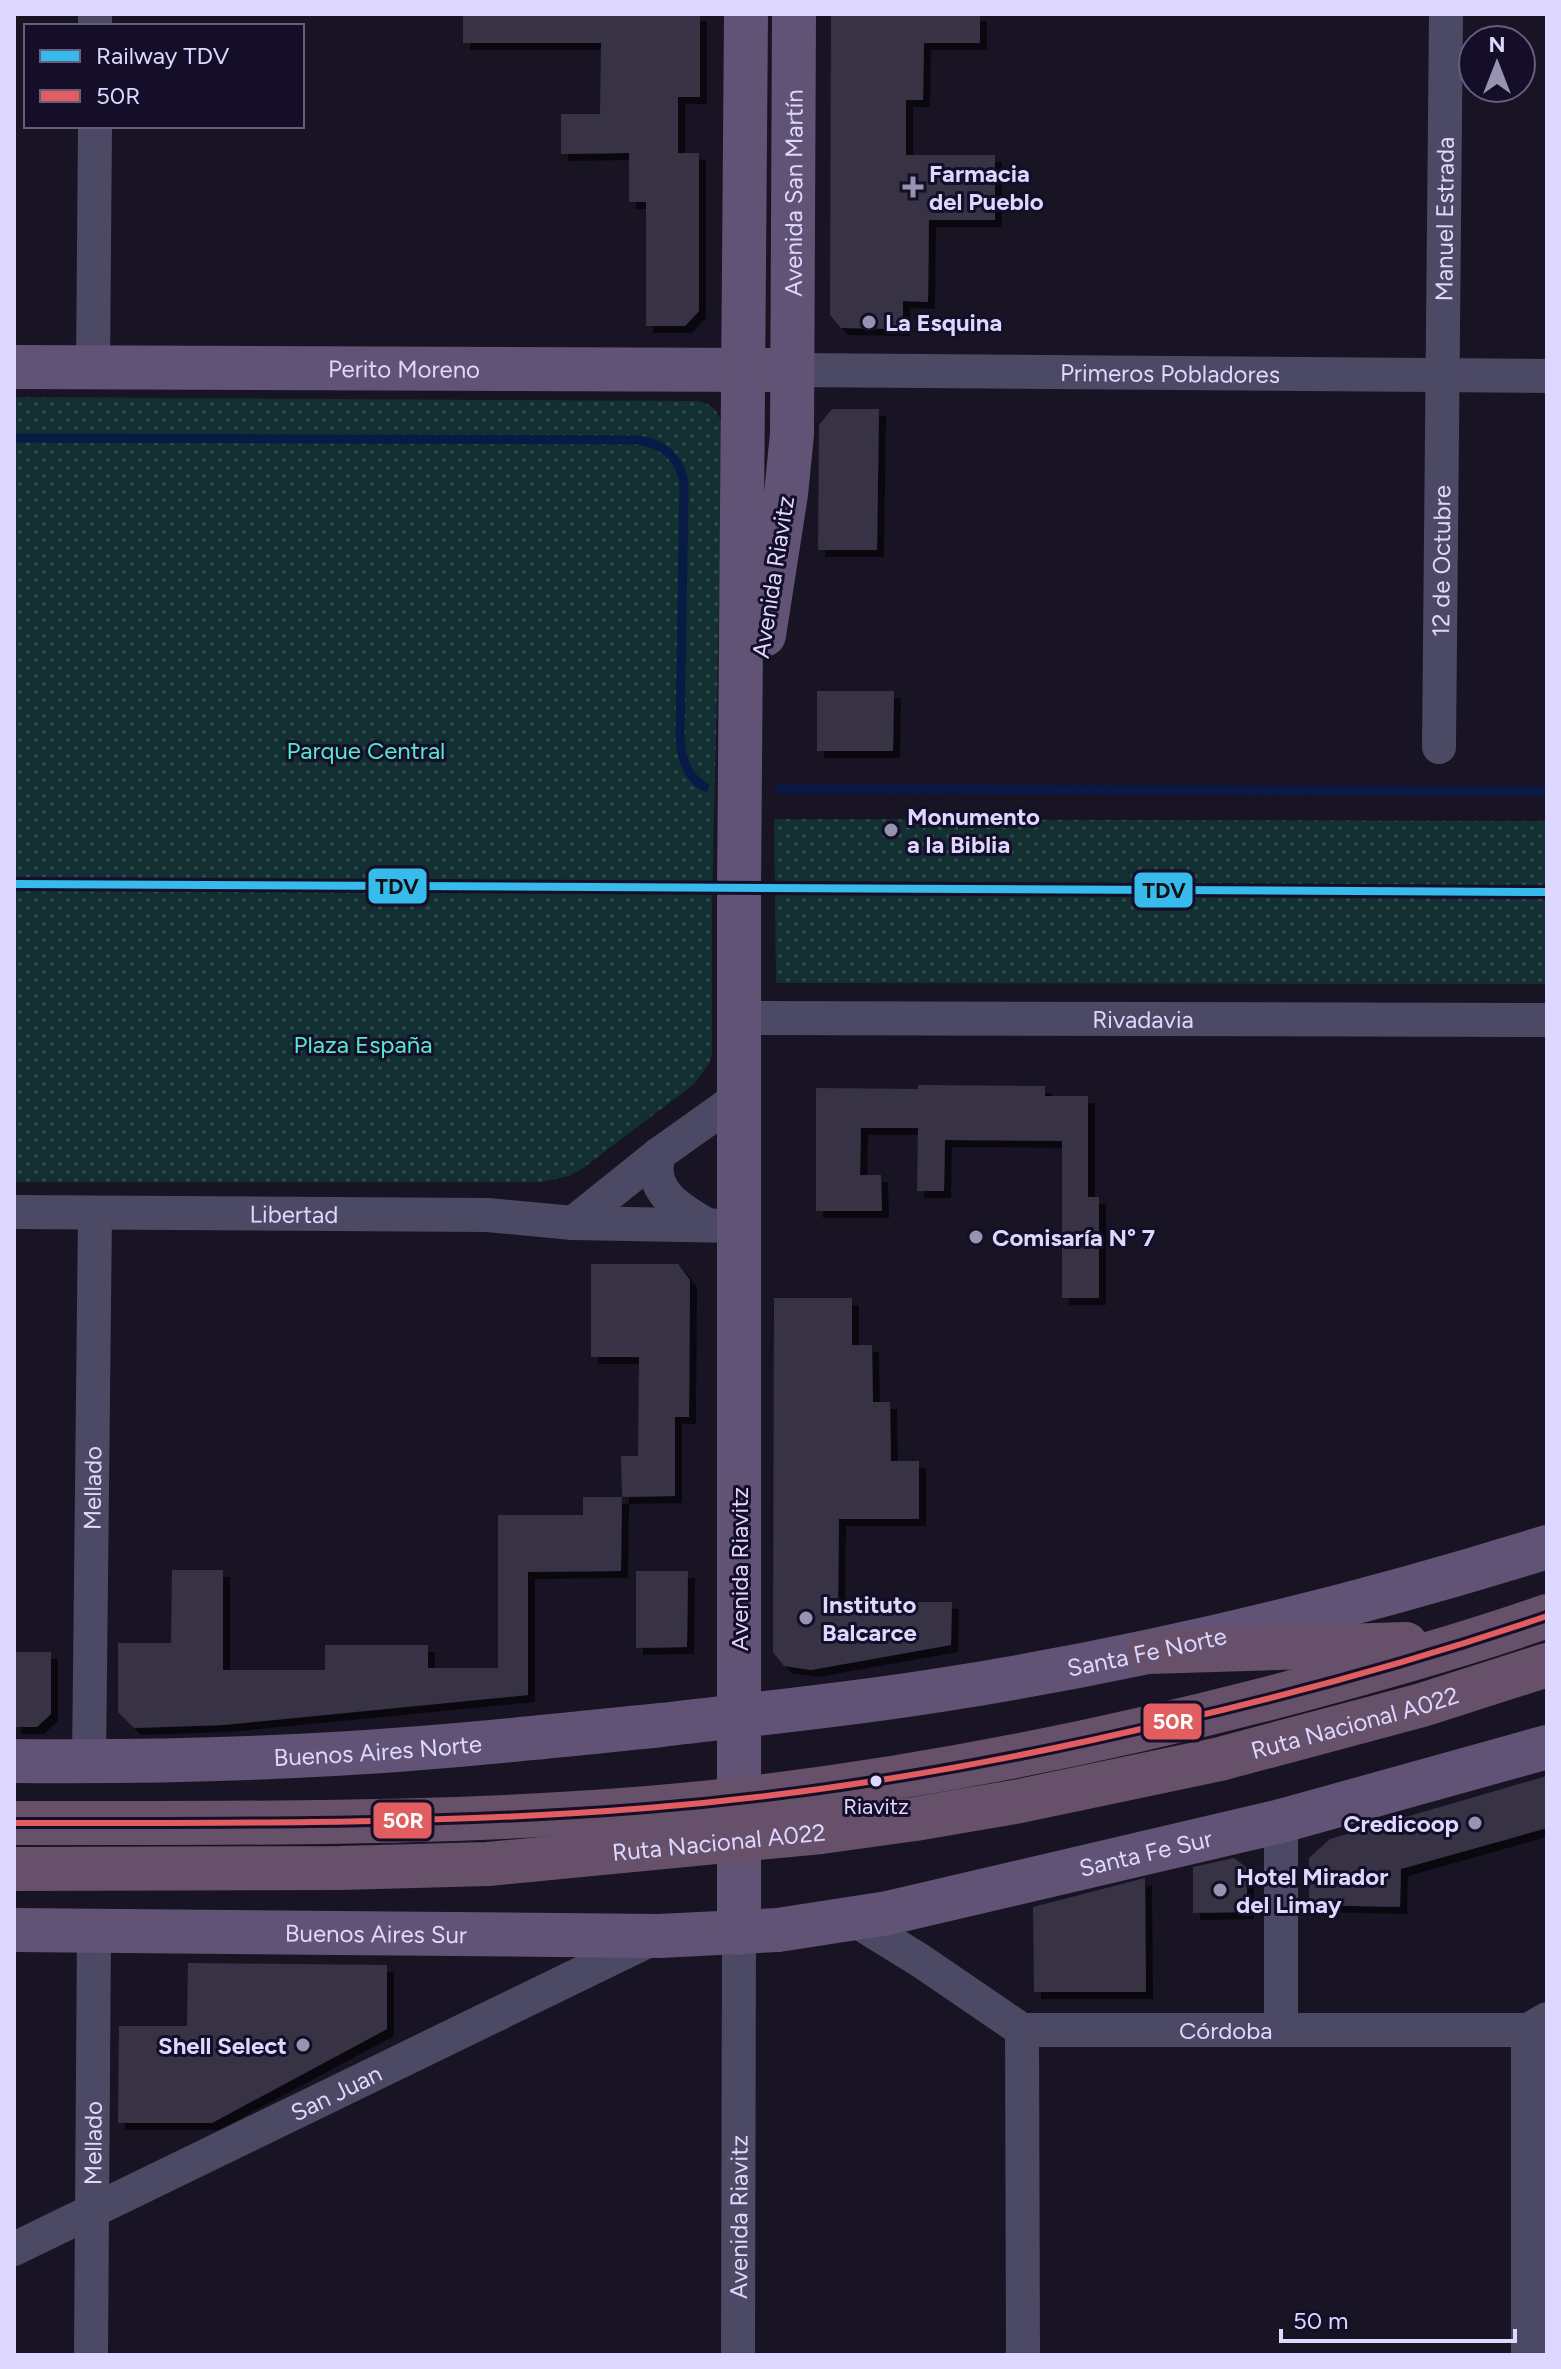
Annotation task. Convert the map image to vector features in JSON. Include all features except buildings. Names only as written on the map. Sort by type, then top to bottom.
[{"type":"highway","name":"Ruta Nacional A022","points":[[14,1869],[416,1867],[559,1859],[739,1820],[937,1770],[1149,1728],[1350,1677],[1472,1642],[1547,1616]]},
{"type":"highway","points":[[1149,1652],[1472,1642]]},
{"type":"highway","name":"Ruta Nacional A022","points":[[14,1823],[424,1820],[578,1812],[739,1820],[915,1819],[1123,1780],[1267,1747],[1422,1705],[1547,1665]]},
{"type":"highway","points":[[1422,1705],[1547,1690]]},
{"type":"main road","name":"Avenida San Martín","points":[[745,370],[746,14]]},
{"type":"main road","name":"Avenida San Martín","points":[[792,370],[794,14]]},
{"type":"main road","name":"Perito Moreno","points":[[14,367],[792,370]]},
{"type":"main road","name":"Avenida Riavitz","points":[[739,1933],[739,1716],[723,1226],[739,1097],[745,370]]},
{"type":"main road","name":"Avenida Riavitz","points":[[740,783],[786,494],[792,434],[792,370]]},
{"type":"main road","name":"Santa Fe Norte","points":[[739,1716],[939,1691],[1149,1652],[1375,1598],[1547,1547]]},
{"type":"main road","name":"Buenos Aires Norte","points":[[14,1761],[89,1762],[337,1754],[492,1742],[739,1716]]},
{"type":"main road","name":"Santa Fe Sur","points":[[739,1933],[853,1919],[920,1905],[1281,1821],[1547,1747]]},
{"type":"main road","name":"Buenos Aires Sur","points":[[14,1930],[659,1936],[739,1933]]},
{"type":"street","name":"Manuel Estrada","points":[[1443,375],[1446,14]]},
{"type":"street","points":[[93,367],[95,128]]},
{"type":"street","name":"Primeros Pobladores","points":[[792,370],[1547,376]]},
{"type":"street","name":"12 de Octubre","points":[[1439,747],[1443,375]]},
{"type":"street","name":"Rivadavia","points":[[739,1018],[1547,1020]]},
{"type":"street","points":[[573,1223],[659,1154],[739,1097]]},
{"type":"street","points":[[659,1154],[656,1174],[663,1193],[688,1214],[723,1226]]},
{"type":"street","name":"Libertad","points":[[14,1212],[488,1215],[573,1223],[723,1226]]},
{"type":"street","name":"Mellado","points":[[89,1762],[95,1213]]},
{"type":"street","points":[[1281,1821],[1281,2030]]},
{"type":"street","points":[[920,1905],[910,1928],[921,1961]]},
{"type":"street","points":[[853,1919],[1022,2030],[1023,2355]]},
{"type":"street","name":"Mellado","points":[[91,2355],[94,1931]]},
{"type":"street","name":"Avenida Riavitz","points":[[738,2355],[739,1933]]},
{"type":"street","name":"San Juan","points":[[14,2249],[659,1936]]},
{"type":"street","points":[[1528,2355],[1538,2025]]},
{"type":"street","name":"Córdoba","points":[[1022,2030],[1281,2030],[1538,2025]]},
{"type":"green space","name":"Parque Central","points":[[14,397],[695,401],[713,408],[721,422],[723,436],[712,908],[712,1054],[709,1064],[694,1084],[582,1169],[569,1176],[541,1182],[14,1182]]},
{"type":"green space","points":[[774,819],[1547,821],[1547,984],[776,983]]},
{"type":"waterway","points":[[14,438],[639,440],[657,445],[676,461],[683,477],[680,738],[686,766],[705,787]]},
{"type":"waterway","points":[[780,789],[1547,791]]},
{"type":"rail line","name":"TDV","points":[[14,884],[1547,892]]},
{"type":"transit line","name":"50R","points":[[14,1823],[489,1818],[647,1808],[779,1794],[976,1764],[1171,1722],[1360,1674],[1547,1616]]},
{"type":"place","name":"Farmacia del Pueblo","points":[[913,187]]},
{"type":"place","name":"La Esquina","points":[[869,322]]},
{"type":"place","name":"Monumento a la Biblia","points":[[891,830]]},
{"type":"place","name":"Comisaría N° 7","points":[[976,1237]]},
{"type":"place","name":"Instituto Balcarce","points":[[806,1618]]},
{"type":"place","name":"Riavitz","points":[[876,1781]]},
{"type":"place","name":"Credicoop","points":[[1475,1823]]},
{"type":"place","name":"Hotel Mirador del Limay","points":[[1220,1890]]},
{"type":"place","name":"Shell Select","points":[[303,2045]]},
{"type":"park label","name":"Plaza España","points":[[363,1044]]}]
